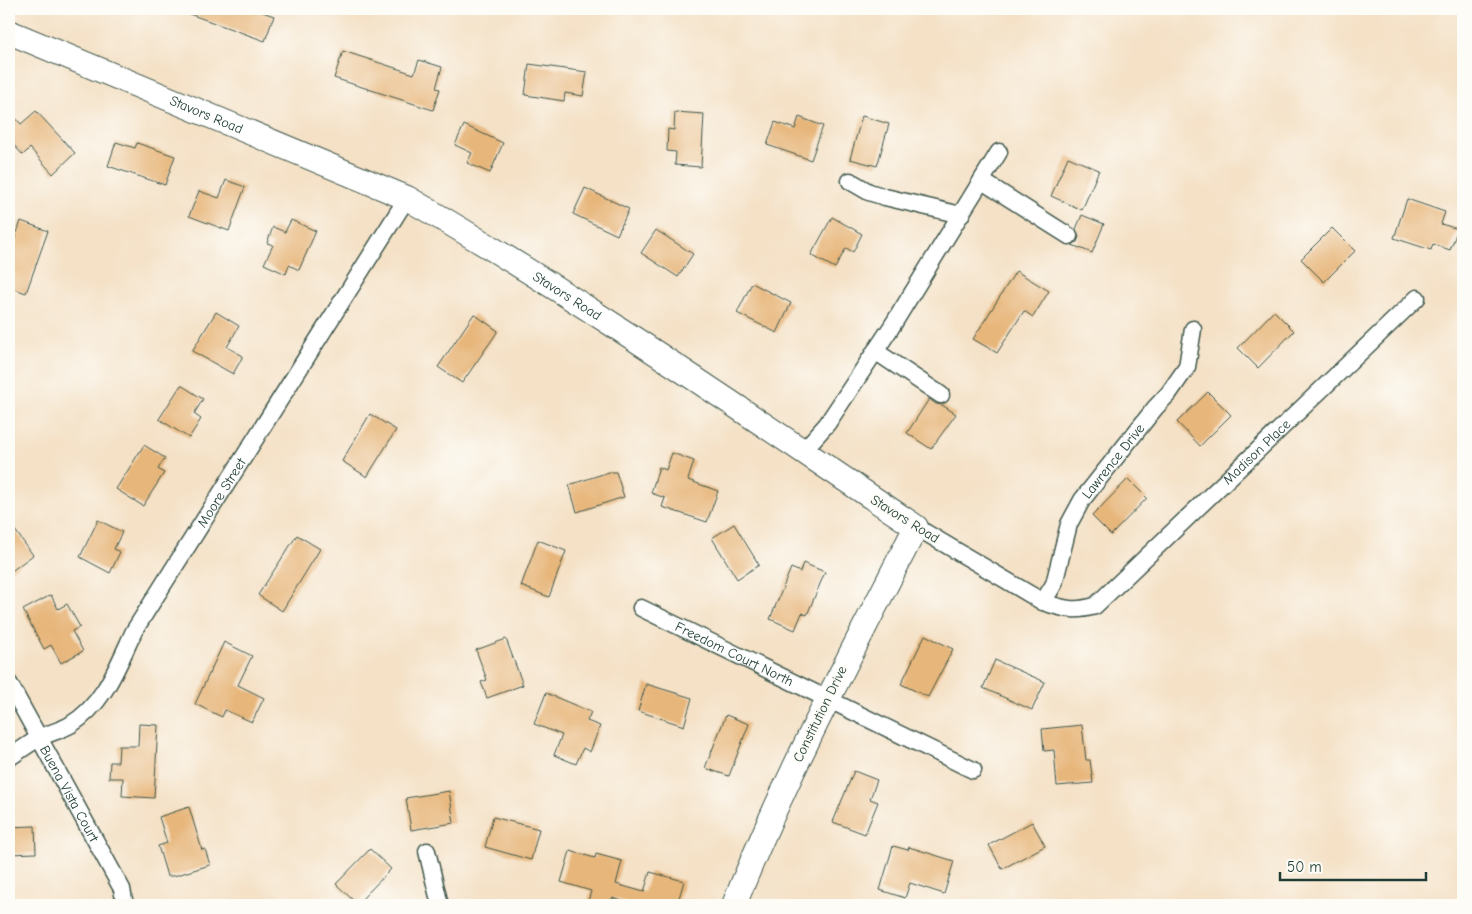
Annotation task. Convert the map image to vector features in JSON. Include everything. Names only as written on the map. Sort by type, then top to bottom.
[{"type":"street","name":"Stavors Road","points":[[9,32],[408,198],[568,295],[916,527],[1043,602],[1063,609],[1079,610],[1095,606]]},
{"type":"street","points":[[802,452],[827,424],[875,351],[999,152]]},
{"type":"street","points":[[850,181],[869,192],[885,197],[961,215]]},
{"type":"street","points":[[982,181],[1069,236]]},
{"type":"street","name":"Moore Street","points":[[9,758],[40,738],[70,725],[84,715],[98,701],[110,681],[134,631],[408,198]]},
{"type":"street","name":"Madison Place","points":[[1095,606],[1417,298]]},
{"type":"street","name":"Lawrence Drive","points":[[1043,602],[1054,584],[1069,524],[1082,500],[1149,415],[1169,393],[1187,367],[1193,329]]},
{"type":"street","points":[[875,351],[941,395]]},
{"type":"street","name":"Constitution Drive","points":[[734,905],[760,839],[827,698],[916,527]]},
{"type":"street","name":"Freedom Court North","points":[[641,608],[974,770]]},
{"type":"street","name":"Buena Vista Court","points":[[9,683],[122,889],[125,905]]},
{"type":"street","points":[[427,851],[440,905]]},
{"type":"building","points":[[182,9],[254,9],[274,16],[265,41],[181,11]]},
{"type":"building","points":[[343,51],[414,74],[419,60],[442,67],[436,88],[440,89],[433,110],[334,78]]},
{"type":"building","points":[[529,64],[587,72],[583,96],[565,93],[564,101],[525,95]]},
{"type":"building","points":[[9,111],[21,124],[36,111],[75,153],[53,174],[30,148],[23,155],[9,140]]},
{"type":"building","points":[[675,112],[704,114],[701,167],[675,165],[676,152],[667,151],[668,129],[674,130]]},
{"type":"building","points":[[862,116],[889,124],[877,166],[850,159]]},
{"type":"building","points":[[799,117],[823,126],[811,160],[767,145],[775,122],[795,129]]},
{"type":"building","points":[[464,125],[503,143],[490,173],[467,163],[472,153],[455,145]]},
{"type":"building","points":[[116,142],[135,148],[137,143],[175,156],[165,185],[108,166]]},
{"type":"building","points":[[1068,157],[1099,170],[1082,210],[1051,196]]},
{"type":"building","points":[[226,180],[245,187],[229,231],[189,216],[199,191],[219,198]]},
{"type":"building","points":[[585,188],[629,209],[617,235],[573,214]]},
{"type":"building","points":[[1407,199],[1445,212],[1441,224],[1458,229],[1450,250],[1433,244],[1431,250],[1394,238]]},
{"type":"building","points":[[1082,215],[1104,224],[1092,253],[1072,245],[1077,242],[1079,237],[1076,229]]},
{"type":"building","points":[[832,217],[862,234],[853,252],[846,248],[835,268],[811,255]]},
{"type":"building","points":[[291,220],[316,231],[299,270],[289,265],[286,274],[264,264],[273,245],[267,243],[273,227],[285,232]]},
{"type":"building","points":[[21,221],[48,231],[26,293],[9,287],[9,255]]},
{"type":"building","points":[[1332,228],[1355,251],[1324,282],[1301,259]]},
{"type":"building","points":[[656,230],[693,254],[678,277],[641,253]]},
{"type":"building","points":[[1016,271],[1049,291],[1033,317],[1024,311],[997,353],[973,339]]},
{"type":"building","points":[[752,283],[791,303],[777,333],[737,313]]},
{"type":"building","points":[[1274,311],[1294,331],[1258,368],[1238,348]]},
{"type":"building","points":[[216,312],[239,326],[227,347],[243,356],[233,374],[192,351]]},
{"type":"building","points":[[474,314],[498,331],[462,383],[438,367]]},
{"type":"building","points":[[181,385],[203,399],[194,414],[201,419],[189,438],[159,419]]},
{"type":"building","points":[[1208,392],[1231,415],[1200,446],[1177,422]]},
{"type":"building","points":[[929,399],[956,414],[931,449],[907,433]]},
{"type":"building","points":[[370,414],[396,430],[367,477],[342,461]]},
{"type":"building","points":[[144,445],[165,458],[158,469],[164,473],[143,506],[116,489]]},
{"type":"building","points":[[672,453],[694,461],[688,480],[718,491],[707,522],[662,507],[665,498],[651,493],[659,467],[666,470]]},
{"type":"building","points":[[609,472],[616,472],[624,497],[577,512],[569,485]]},
{"type":"building","points":[[1128,479],[1147,498],[1111,535],[1092,516]]},
{"type":"building","points":[[98,520],[122,532],[114,549],[120,552],[110,573],[80,557]]},
{"type":"building","points":[[9,522],[33,555],[9,573]]},
{"type":"building","points":[[734,524],[759,565],[737,579],[712,538]]},
{"type":"building","points":[[297,535],[320,549],[282,611],[258,595]]},
{"type":"building","points":[[538,540],[566,551],[549,597],[521,586]]},
{"type":"building","points":[[803,563],[825,572],[807,615],[802,613],[795,630],[770,619],[791,568],[800,572]]},
{"type":"building","points":[[51,595],[58,609],[67,604],[80,627],[72,631],[83,651],[61,663],[51,645],[44,649],[23,610]]},
{"type":"building","points":[[925,635],[953,649],[928,697],[901,684]]},
{"type":"building","points":[[506,639],[523,685],[487,698],[481,682],[487,680],[476,650]]},
{"type":"building","points":[[224,642],[252,656],[238,685],[264,698],[252,722],[225,710],[222,717],[195,704]]},
{"type":"building","points":[[995,660],[1045,682],[1032,710],[983,688]]},
{"type":"building","points":[[646,684],[692,698],[684,726],[638,711]]},
{"type":"building","points":[[546,693],[591,712],[587,721],[600,726],[590,752],[583,748],[576,764],[554,755],[562,735],[534,724]]},
{"type":"building","points":[[726,715],[749,724],[729,776],[705,768]]},
{"type":"building","points":[[139,724],[158,725],[154,798],[122,796],[123,778],[109,778],[110,762],[118,762],[119,746],[138,746]]},
{"type":"building","points":[[1082,725],[1086,760],[1090,760],[1093,783],[1057,786],[1054,750],[1044,751],[1042,729]]},
{"type":"building","points":[[854,771],[877,780],[870,799],[878,802],[865,834],[833,822]]},
{"type":"building","points":[[449,791],[454,823],[411,830],[406,798]]},
{"type":"building","points":[[189,807],[202,850],[205,849],[210,865],[174,876],[167,876],[158,846],[167,843],[159,817]]},
{"type":"building","points":[[493,817],[539,829],[531,860],[485,847]]},
{"type":"building","points":[[1032,822],[1045,846],[1002,869],[989,845]]},
{"type":"building","points":[[35,826],[36,853],[9,854],[9,827]]},
{"type":"building","points":[[893,846],[908,850],[909,847],[954,861],[944,894],[910,883],[905,898],[880,890]]},
{"type":"building","points":[[370,849],[391,869],[357,904],[336,884]]},
{"type":"building","points":[[570,851],[595,858],[596,854],[622,861],[616,884],[644,892],[650,872],[684,881],[677,905],[636,905],[612,898],[610,905],[587,905],[591,891],[561,882]]}]
